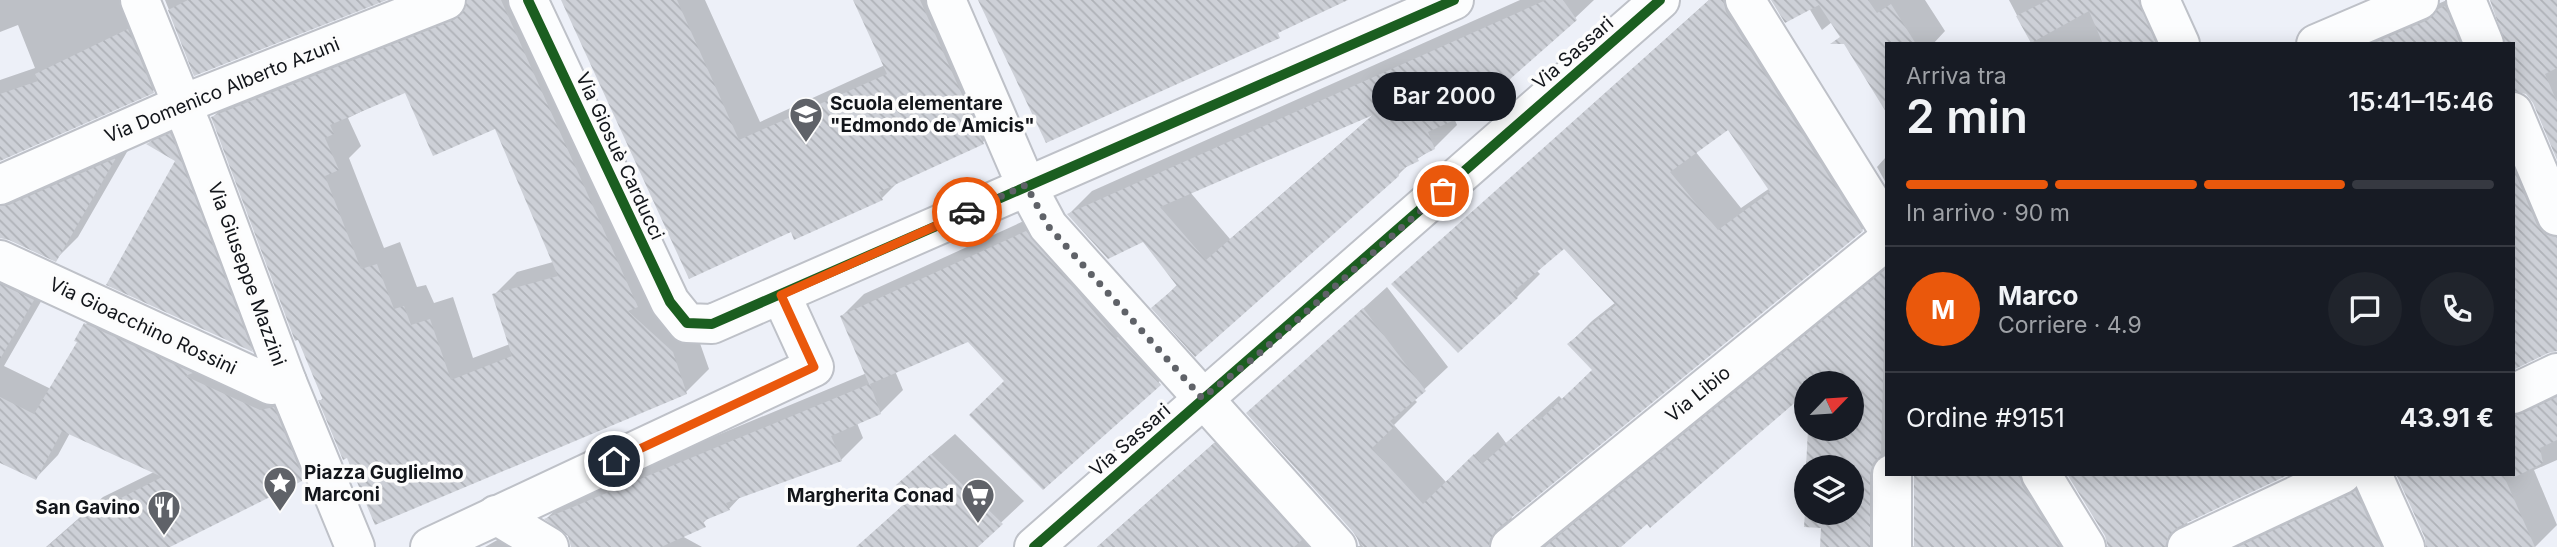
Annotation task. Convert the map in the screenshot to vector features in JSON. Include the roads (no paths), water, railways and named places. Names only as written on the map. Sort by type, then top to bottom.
[{"type":"street","name":"Via Giuseppe Mazzini","points":[[140,0],[183,104],[287,382],[355,547]]},
{"type":"street","name":"Via Domenico Alberto Azuni","points":[[0,185],[183,104],[446,0]]},
{"type":"street","name":"Via Giosuè Carducci","points":[[528,0],[670,302],[687,323],[712,324],[781,295]]},
{"type":"street","points":[[946,0],[1026,185],[1048,226],[1337,547]]},
{"type":"street","points":[[430,547],[814,367],[781,295],[1026,185],[1454,0]]},
{"type":"street","name":"Via Sassari","points":[[1034,547],[1202,398],[1254,358],[1660,0]]},
{"type":"street","points":[[1745,0],[1885,224]]},
{"type":"street","points":[[2160,0],[2179,42]]},
{"type":"street","points":[[2321,42],[2419,0]]},
{"type":"street","points":[[2466,0],[2483,42]]},
{"type":"street","points":[[2515,117],[2557,216]]},
{"type":"street","name":"Via Libio","points":[[1510,547],[1885,242]]},
{"type":"street","name":"Via Gioacchino Rossini","points":[[0,260],[271,385],[287,382]]},
{"type":"street","points":[[2515,393],[2557,373]]},
{"type":"street","points":[[1892,476],[1892,547]]},
{"type":"street","points":[[2042,476],[2086,547]]},
{"type":"street","points":[[2187,547],[2338,476]]},
{"type":"street","points":[[2373,476],[2405,547]]},
{"type":"street","points":[[496,515],[549,547]]},
{"type":"place","name":"Scuola elementare \"Edmondo de Amicis\"","points":[[806,144]]},
{"type":"place","name":"Bar 2000","points":[[1443,191]]},
{"type":"place","name":"Piazza Guglielmo Marconi","points":[[280,513]]},
{"type":"place","name":"Margherita Conad","points":[[978,525]]},
{"type":"place","name":"San Gavino","points":[[164,537]]}]
